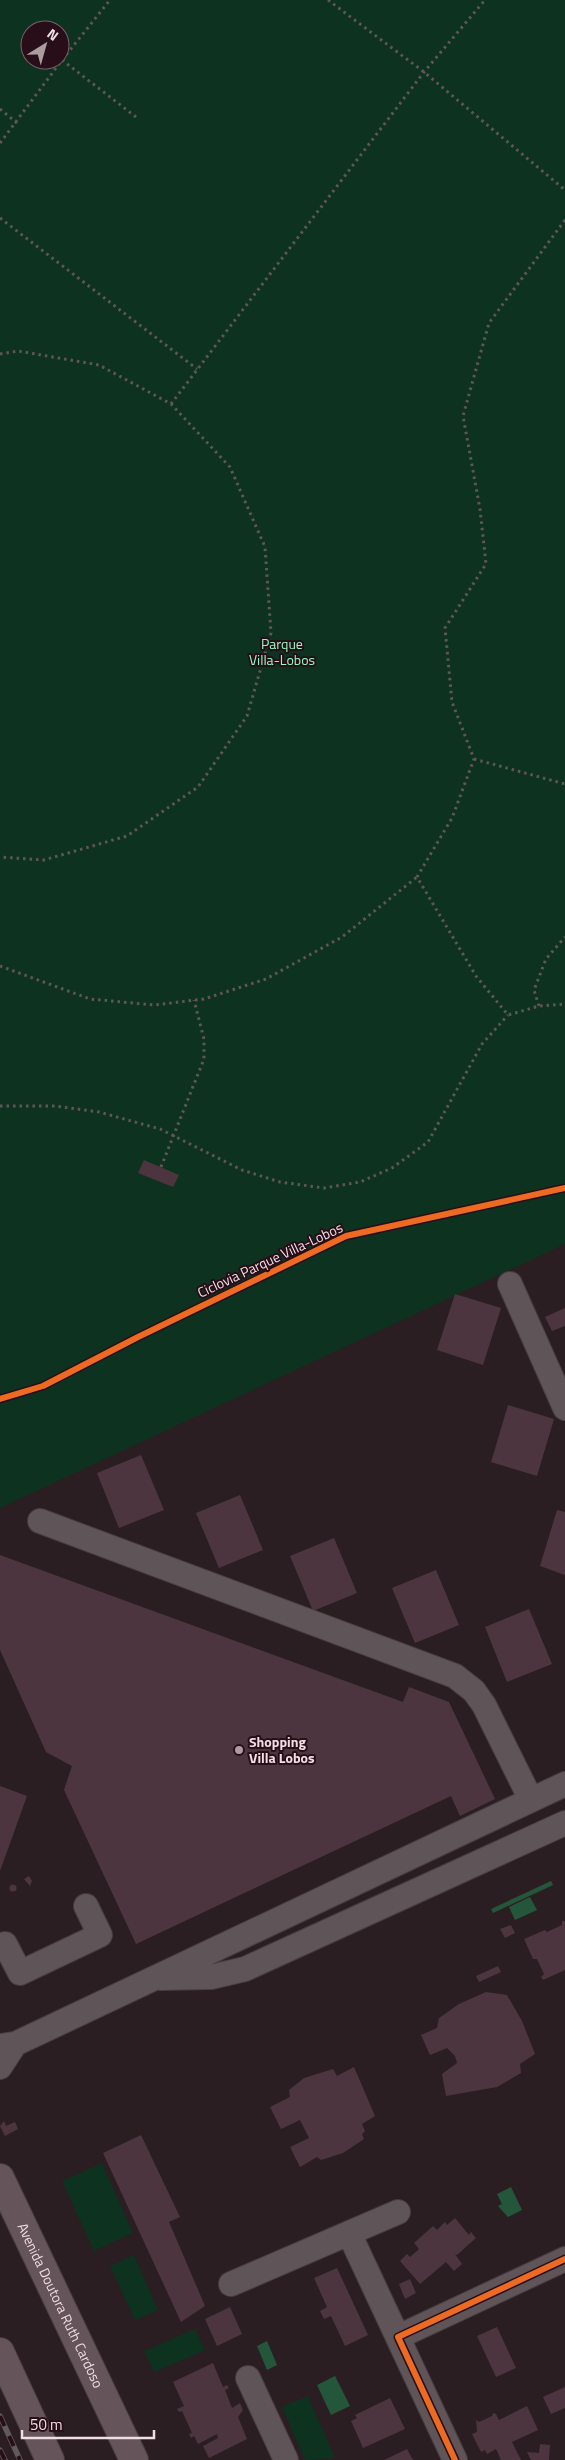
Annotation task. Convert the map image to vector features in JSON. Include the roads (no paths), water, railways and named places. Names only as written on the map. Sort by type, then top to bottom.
[{"type":"highway","name":"Avenida Doutora Ruth Cardoso","points":[[0,2178],[134,2460]]},
{"type":"highway","points":[[0,2352],[50,2460]]},
{"type":"street","points":[[510,1284],[565,1408]]},
{"type":"street","points":[[40,1521],[455,1676],[474,1691],[484,1705],[531,1800]]},
{"type":"street","points":[[0,2067],[7,2045],[565,1784]]},
{"type":"street","points":[[150,1979],[211,1977],[245,1969],[565,1823]]},
{"type":"street","points":[[478,1824],[493,1856]]},
{"type":"street","points":[[5,1944],[20,1973],[100,1935],[86,1906]]},
{"type":"street","points":[[231,2284],[398,2212]]},
{"type":"street","points":[[349,2233],[455,2460]]},
{"type":"street","points":[[398,2337],[565,2259]]},
{"type":"street","points":[[248,2378],[286,2460]]},
{"type":"railway","points":[[0,2416],[20,2460]]},
{"type":"railway","points":[[0,2450],[5,2460]]},
{"type":"place","name":"Shopping Villa Lobos","points":[[239,1750]]},
{"type":"park label","name":"Parque Villa-Lobos","points":[[282,652]]}]
